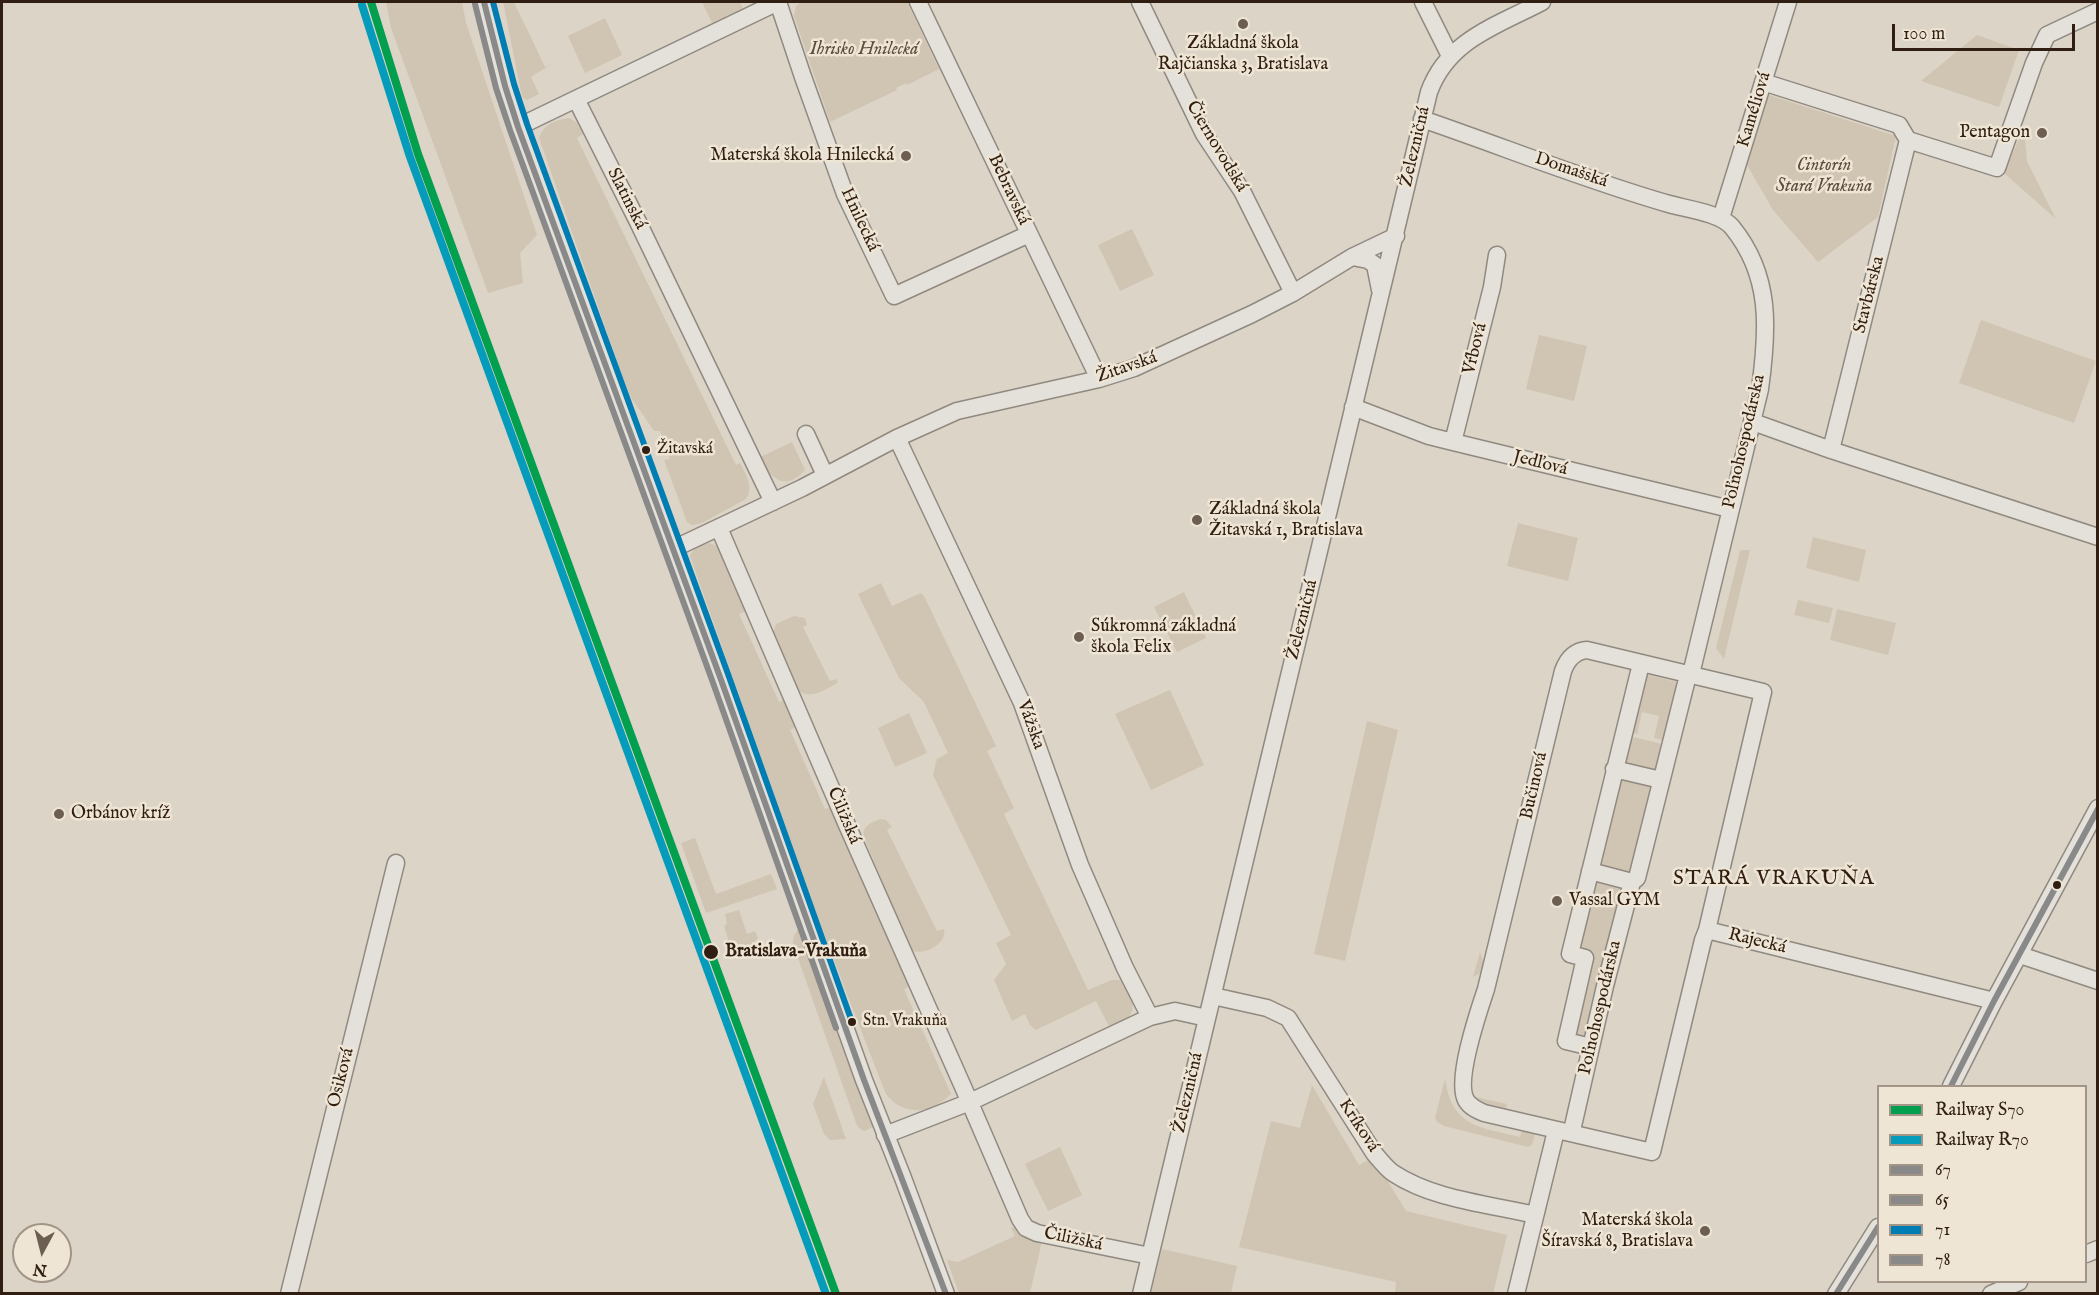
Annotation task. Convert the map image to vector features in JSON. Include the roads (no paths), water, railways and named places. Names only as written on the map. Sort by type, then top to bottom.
[{"type":"street","points":[[484,2],[518,127],[864,1080],[946,1293]]},
{"type":"street","points":[[518,127],[778,2]]},
{"type":"street","name":"Hnilecká","points":[[778,2],[845,194],[894,296],[1029,234]]},
{"type":"street","name":"Bebravská","points":[[918,2],[1099,379]]},
{"type":"street","name":"Čiernovodská","points":[[1140,2],[1204,134],[1242,190],[1293,293]]},
{"type":"street","points":[[1423,2],[1450,56]]},
{"type":"street","name":"Železničná","points":[[1142,1293],[1432,82],[1450,56],[1467,41],[1542,2]]},
{"type":"street","name":"Kaméliová","points":[[1721,218],[1788,2]]},
{"type":"street","points":[[1763,82],[1899,125],[1908,140],[1997,168],[2034,63],[2047,35],[2097,11]]},
{"type":"street","name":"Slatinská","points":[[576,99],[773,502]]},
{"type":"street","name":"Domašská","points":[[1422,118],[1656,200],[1721,218]]},
{"type":"street","name":"Stavbárska","points":[[1831,450],[1908,140]]},
{"type":"street","name":"Poľnohospodárska","points":[[1573,1126],[1605,986],[1632,882],[1637,878],[1753,422],[1764,357],[1767,322],[1765,300],[1750,255],[1732,227],[1721,218]]},
{"type":"street","name":"Žitavská","points":[[673,549],[773,502],[897,438],[957,411],[1099,379],[1134,368],[1293,293],[1352,257],[1396,236]]},
{"type":"street","name":"Vŕbová","points":[[1453,442],[1492,287],[1497,255]]},
{"type":"street","points":[[1352,257],[1368,260],[1375,266],[1379,277],[1380,298]]},
{"type":"street","name":"Jedľová","points":[[1353,407],[1429,436],[1730,509]]},
{"type":"street","points":[[1753,422],[1831,450],[2097,537]]},
{"type":"street","points":[[806,435],[825,475]]},
{"type":"street","name":"Vážska","points":[[897,438],[1022,703],[1080,865],[1125,968],[1150,1017]]},
{"type":"street","name":"Čiližská","points":[[719,528],[1020,1219],[1026,1228],[1037,1233],[1150,1256]]},
{"type":"street","name":"Bučinová","points":[[1652,1152],[1484,1113],[1467,1102],[1464,1097],[1463,1081],[1554,704],[1567,662],[1575,653],[1587,650],[1688,679]]},
{"type":"street","points":[[1591,1047],[1566,1041],[1585,958],[1570,954],[1639,672]]},
{"type":"street","points":[[1688,679],[1763,692],[1707,930]]},
{"type":"street","points":[[1614,769],[1661,780]]},
{"type":"street","points":[[1952,1085],[2097,808]]},
{"type":"street","name":"Osiková","points":[[289,1293],[396,862]]},
{"type":"street","points":[[1590,871],[1632,882]]},
{"type":"street","name":"Rajecká","points":[[1652,1152],[1707,930],[1994,1001]]},
{"type":"street","points":[[2020,955],[2097,981]]},
{"type":"street","points":[[1580,980],[1605,986]]},
{"type":"street","name":"Kríková","points":[[1213,996],[1267,1008],[1288,1018],[1374,1153],[1391,1172],[1417,1187],[1535,1215]]},
{"type":"street","points":[[885,1135],[970,1102],[1150,1017],[1175,1011],[1207,1018]]},
{"type":"street","points":[[1516,1293],[1556,1131]]},
{"type":"street","points":[[1836,1293],[1877,1229]]},
{"type":"street","points":[[1990,1293],[2014,1283]]},
{"type":"rail line","name":"S70","points":[[371,2],[418,154],[836,1294]]},
{"type":"rail line","name":"R70","points":[[362,5],[410,157],[826,1294]]},
{"type":"place","name":"Základná škola Rajčianska 3, Bratislava","points":[[1243,24]]},
{"type":"place","name":"Pentagon","points":[[2042,133]]},
{"type":"place","name":"Materská škola Hnilecká","points":[[906,156]]},
{"type":"place","name":"Žitavská","points":[[646,450]]},
{"type":"place","name":"Základná škola Žitavská 1, Bratislava","points":[[1197,520]]},
{"type":"place","name":"Súkromná základná škola Felix","points":[[1079,637]]},
{"type":"place","name":"Orbánov kríž","points":[[59,814]]},
{"type":"place","name":"Vassal GYM","points":[[1557,901]]},
{"type":"place","name":"Bratislava-Vrakuňa","points":[[711,952]]},
{"type":"place","name":"Stn. Vrakuňa","points":[[852,1022]]},
{"type":"place","name":"Materská škola Šíravská 8, Bratislava","points":[[1705,1231]]},
{"type":"district","name":"STARÁ VRAKUŇA","points":[[1774,880]]},
{"type":"park label","name":"Ihrisko Hnilecká","points":[[864,50]]},
{"type":"park label","name":"Cintorín Stará Vrakuňa","points":[[1824,176]]}]
